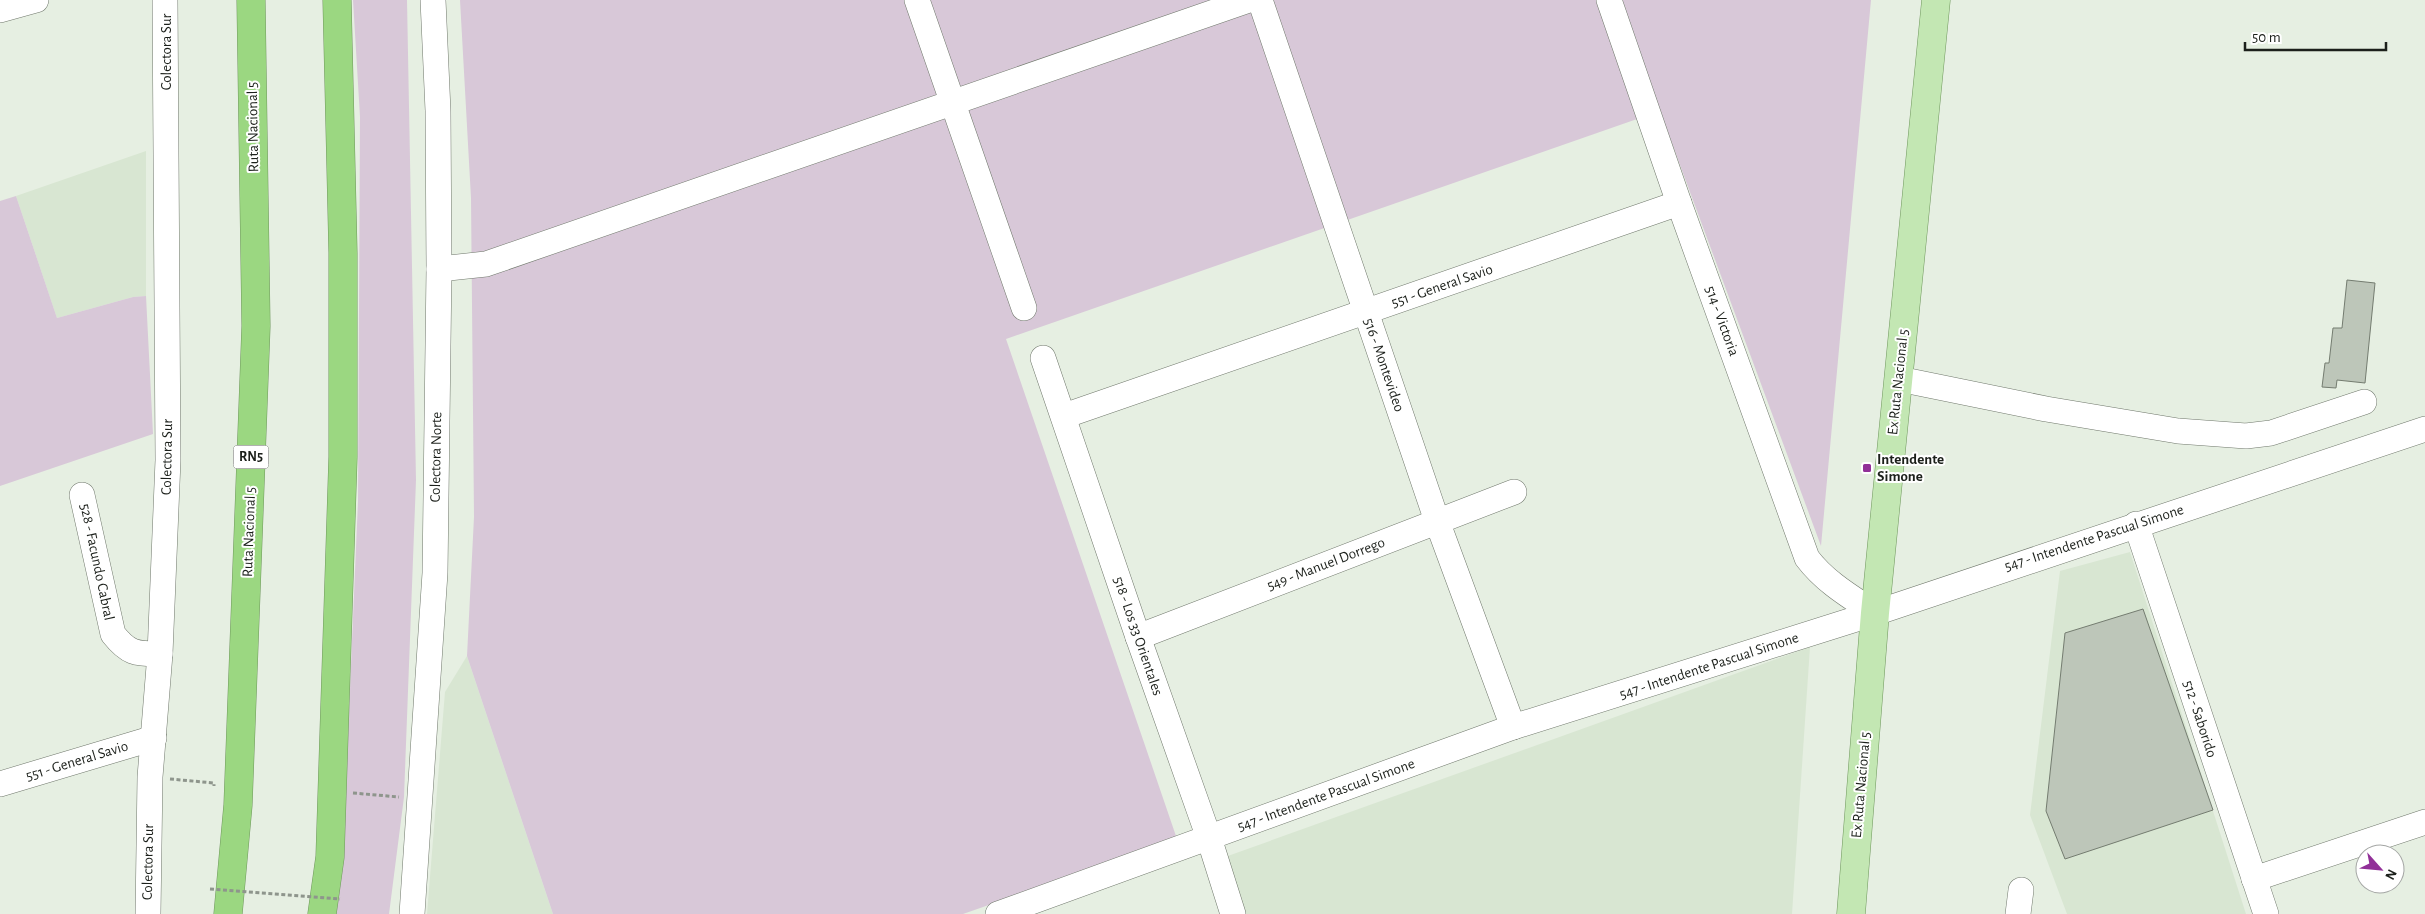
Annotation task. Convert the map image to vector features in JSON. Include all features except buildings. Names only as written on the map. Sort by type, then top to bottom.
[{"type":"highway","name":"Ruta Nacional 5","points":[[228,914],[238,804],[256,326],[251,0]]},
{"type":"highway","points":[[331,907],[330,858],[343,457],[343,253],[337,0]]},
{"type":"main road","name":"Ex Ruta Nacional 5","points":[[1851,914],[1876,613],[1936,0]]},
{"type":"street","points":[[0,10],[36,0]]},
{"type":"street","name":"Colectora Sur","points":[[148,914],[150,777],[160,654],[168,460],[165,0]]},
{"type":"street","name":"Colectora Norte","points":[[412,914],[434,574],[439,269],[438,111],[433,0]]},
{"type":"street","points":[[917,0],[1024,308]]},
{"type":"street","points":[[439,269],[486,264],[1249,0]]},
{"type":"street","name":"516 - Montevideo","points":[[1260,0],[1437,521],[1514,727]]},
{"type":"street","name":"514 - Victoria","points":[[1609,0],[1679,203],[1808,558],[1816,569],[1835,586],[1876,613]]},
{"type":"street","name":"551 - General Savio","points":[[1064,416],[1366,313],[1679,203]]},
{"type":"street","name":"518 - Los 33 Orientales","points":[[1043,358],[1209,838],[1233,914]]},
{"type":"street","points":[[1899,379],[2046,409],[2178,431],[2246,436],[2271,433],[2364,402]]},
{"type":"street","name":"547 - Intendente Pascual Simone","points":[[998,914],[1514,727],[1876,613],[2136,524],[2425,429]]},
{"type":"street","name":"549 - Manuel Dorrego","points":[[1138,637],[1514,492]]},
{"type":"street","name":"528 - Facundo Cabral","points":[[82,495],[113,634],[125,649],[142,654],[160,654]]},
{"type":"street","name":"512 - Saborido","points":[[2136,524],[2266,914]]},
{"type":"street","name":"551 - General Savio","points":[[0,784],[154,738]]},
{"type":"street","points":[[2254,879],[2425,822]]},
{"type":"street","points":[[2018,914],[2020,890]]},
{"type":"path","points":[[150,777],[214,783],[213,793]]},
{"type":"path","points":[[345,793],[420,798]]},
{"type":"path","points":[[210,880],[210,889],[331,907],[340,890]]},
{"type":"shaded area","points":[[353,0],[407,0],[416,480],[404,797],[389,914],[334,914],[346,782],[358,501],[360,117]]},
{"type":"shaded area","points":[[460,0],[1871,0],[1821,546],[1660,111],[1006,339],[1177,839],[963,914],[553,914],[467,656],[474,517],[471,198]]},
{"type":"shaded area","points":[[146,151],[146,296],[133,297],[57,318],[16,196]]},
{"type":"shaded area","points":[[16,196],[57,318],[133,297],[146,296],[153,434],[0,486],[0,201]]},
{"type":"shaded area","points":[[2130,552],[2246,914],[2067,914],[2030,815],[2060,571]]},
{"type":"shaded area","points":[[1810,647],[1792,914],[1244,914],[1225,857]]},
{"type":"shaded area","points":[[467,656],[553,914],[427,914],[445,692]]},
{"type":"place","name":"Intendente Simone","points":[[1867,468]]}]
